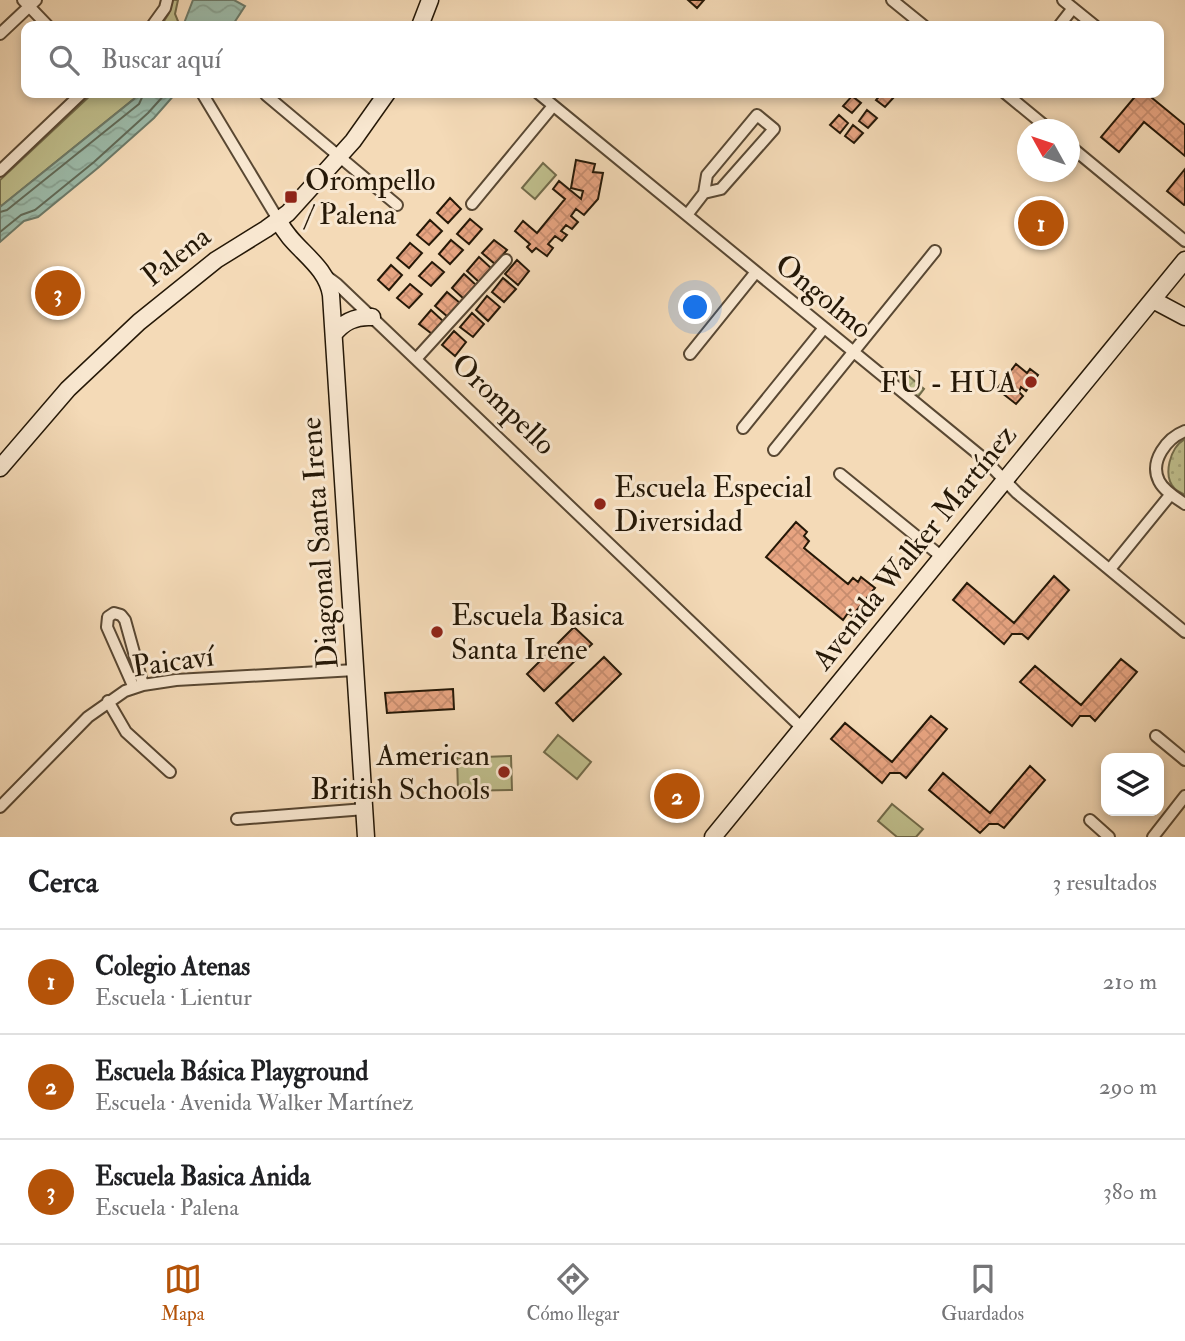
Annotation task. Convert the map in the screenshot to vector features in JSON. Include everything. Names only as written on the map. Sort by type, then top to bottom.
[{"type":"street","points":[[422,21],[430,0]]},
{"type":"street","points":[[892,0],[918,21]]},
{"type":"street","points":[[1063,0],[1089,21]]},
{"type":"street","points":[[0,34],[29,2],[44,21]]},
{"type":"street","points":[[154,21],[163,3]]},
{"type":"street","points":[[1063,21],[1073,8]]},
{"type":"street","points":[[0,171],[77,98]]},
{"type":"street","name":"Orompello","points":[[205,98],[285,233],[325,275],[802,728]]},
{"type":"street","points":[[270,98],[397,205]]},
{"type":"street","name":"Palena","points":[[0,468],[68,389],[118,341],[216,260],[279,221],[341,156],[384,98]]},
{"type":"street","name":"Ongolmo","points":[[544,98],[983,458],[1017,493],[1185,632]]},
{"type":"street","points":[[1011,98],[1037,119]]},
{"type":"street","points":[[472,204],[554,106]]},
{"type":"street","points":[[687,215],[704,193],[707,175],[757,116],[774,129],[721,189],[704,193]]},
{"type":"street","points":[[1080,155],[1185,241]]},
{"type":"street","points":[[774,450],[936,251]]},
{"type":"street","points":[[416,359],[506,260]]},
{"type":"street","name":"Avenida Walker Martínez","points":[[713,837],[1185,260]]},
{"type":"street","points":[[690,354],[756,272]]},
{"type":"street","name":"Diagonal Santa Irene","points":[[325,275],[331,295],[334,334],[366,837]]},
{"type":"street","points":[[1153,300],[1185,317]]},
{"type":"street","points":[[334,334],[349,321],[358,317],[372,317]]},
{"type":"street","points":[[743,428],[824,328]]},
{"type":"street","points":[[1185,431],[1171,438],[1159,458],[1159,481],[1185,504]]},
{"type":"street","points":[[840,474],[942,557]]},
{"type":"street","points":[[1110,569],[1171,494]]},
{"type":"street","points":[[114,613],[121,614],[125,620],[139,686],[107,627],[106,620],[114,613]]},
{"type":"street","name":"Paicaví","points":[[0,807],[76,728],[108,701],[139,686],[176,680],[355,670]]},
{"type":"street","points":[[108,701],[126,732],[170,772]]},
{"type":"street","points":[[1156,736],[1185,760]]},
{"type":"street","points":[[1153,837],[1185,796]]},
{"type":"street","points":[[237,818],[365,809]]},
{"type":"street","points":[[1090,820],[1109,837]]},
{"type":"shaded area","points":[[172,0],[178,0],[175,14],[178,21],[164,21]]},
{"type":"shaded area","points":[[88,98],[135,98],[0,207],[0,180]]},
{"type":"shaded area","points":[[543,163],[556,175],[535,199],[522,188]]},
{"type":"shaded area","points":[[904,372],[924,389],[917,398],[896,380]]},
{"type":"shaded area","points":[[1185,439],[1185,495],[1171,483],[1168,470],[1175,448]]},
{"type":"shaded area","points":[[558,735],[591,762],[577,779],[544,752]]},
{"type":"shaded area","points":[[511,756],[512,790],[458,791],[457,758]]},
{"type":"shaded area","points":[[892,804],[923,829],[916,837],[897,837],[878,821]]},
{"type":"water","points":[[193,0],[234,0],[245,6],[235,21],[185,21]]},
{"type":"water","points":[[172,98],[154,118],[99,167],[38,217],[24,221],[0,242],[0,207],[134,99]]},
{"type":"building","points":[[688,0],[704,0],[697,8]]},
{"type":"building","points":[[850,98],[861,103],[852,113],[843,106]]},
{"type":"building","points":[[878,98],[893,98],[885,107],[876,100]]},
{"type":"building","points":[[1134,98],[1152,98],[1185,125],[1185,156],[1144,122],[1119,152],[1101,137]]},
{"type":"building","points":[[867,110],[877,118],[868,128],[859,121]]},
{"type":"building","points":[[839,115],[848,123],[840,133],[830,125]]},
{"type":"building","points":[[853,125],[863,133],[854,143],[845,136]]},
{"type":"building","points":[[576,160],[595,164],[593,172],[603,173],[598,199],[584,215],[576,209],[571,216],[578,222],[572,229],[566,225],[561,231],[567,235],[562,241],[555,236],[548,244],[553,248],[547,256],[536,248],[532,252],[527,247],[530,244],[515,231],[523,221],[537,233],[565,199],[553,189],[559,181],[581,199],[583,191],[571,188]]},
{"type":"building","points":[[1185,169],[1185,204],[1184,205],[1167,191]]},
{"type":"building","points":[[450,198],[461,209],[448,223],[437,213]]},
{"type":"building","points":[[470,219],[482,229],[469,244],[457,234]]},
{"type":"building","points":[[430,220],[442,231],[429,245],[417,235]]},
{"type":"building","points":[[451,240],[463,250],[450,264],[439,254]]},
{"type":"building","points":[[494,240],[507,250],[495,264],[482,253]]},
{"type":"building","points":[[410,243],[422,253],[409,268],[397,258]]},
{"type":"building","points":[[479,257],[491,268],[479,282],[467,271]]},
{"type":"building","points":[[517,260],[529,271],[518,285],[505,274]]},
{"type":"building","points":[[432,262],[444,272],[431,286],[419,276]]},
{"type":"building","points":[[391,265],[402,275],[389,290],[378,280]]},
{"type":"building","points":[[464,274],[476,285],[464,299],[452,288]]},
{"type":"building","points":[[503,278],[516,289],[504,302],[492,292]]},
{"type":"building","points":[[410,284],[422,294],[409,308],[397,298]]},
{"type":"building","points":[[447,292],[460,303],[448,317],[435,306]]},
{"type":"building","points":[[487,296],[500,307],[488,321],[476,310]]},
{"type":"building","points":[[431,310],[443,321],[432,334],[419,324]]},
{"type":"building","points":[[472,313],[484,324],[473,337],[460,327]]},
{"type":"building","points":[[454,331],[466,342],[455,356],[442,345]]},
{"type":"building","points":[[1016,364],[1027,373],[1030,369],[1038,375],[1026,391],[1021,387],[1019,392],[1023,396],[1016,404],[997,389]]},
{"type":"building","points":[[796,522],[807,532],[804,536],[809,541],[804,548],[848,584],[853,578],[858,582],[861,577],[875,588],[852,616],[848,613],[843,620],[766,557]]},
{"type":"building","points":[[1054,576],[1069,590],[1028,639],[1022,634],[1012,634],[1004,644],[953,600],[967,583],[1014,623]]},
{"type":"building","points":[[574,627],[592,644],[544,691],[527,674]]},
{"type":"building","points":[[604,657],[621,674],[573,721],[556,703]]},
{"type":"building","points":[[1121,659],[1137,672],[1095,721],[1090,716],[1080,716],[1072,726],[1020,682],[1035,666],[1081,705]]},
{"type":"building","points":[[453,689],[454,709],[387,713],[385,693]]},
{"type":"building","points":[[931,716],[947,729],[906,778],[900,773],[890,773],[882,783],[831,739],[845,723],[892,762]]},
{"type":"building","points":[[1030,766],[1045,780],[1004,828],[998,824],[989,824],[980,833],[929,790],[943,773],[990,813]]},
{"type":"place","name":"Orompello / Palena","points":[[291,197]]},
{"type":"place","name":"Colegio Atenas","points":[[1041,223]]},
{"type":"place","name":"Escuela Basica Anida","points":[[58,293]]},
{"type":"place","name":"FU - HUA","points":[[1031,382]]},
{"type":"place","name":"Escuela Especial Diversidad","points":[[600,504]]},
{"type":"place","name":"Escuela Basica Santa Irene","points":[[437,632]]},
{"type":"place","name":"American British Schools","points":[[504,772]]},
{"type":"place","name":"Escuela Básica Playground","points":[[677,796]]}]
